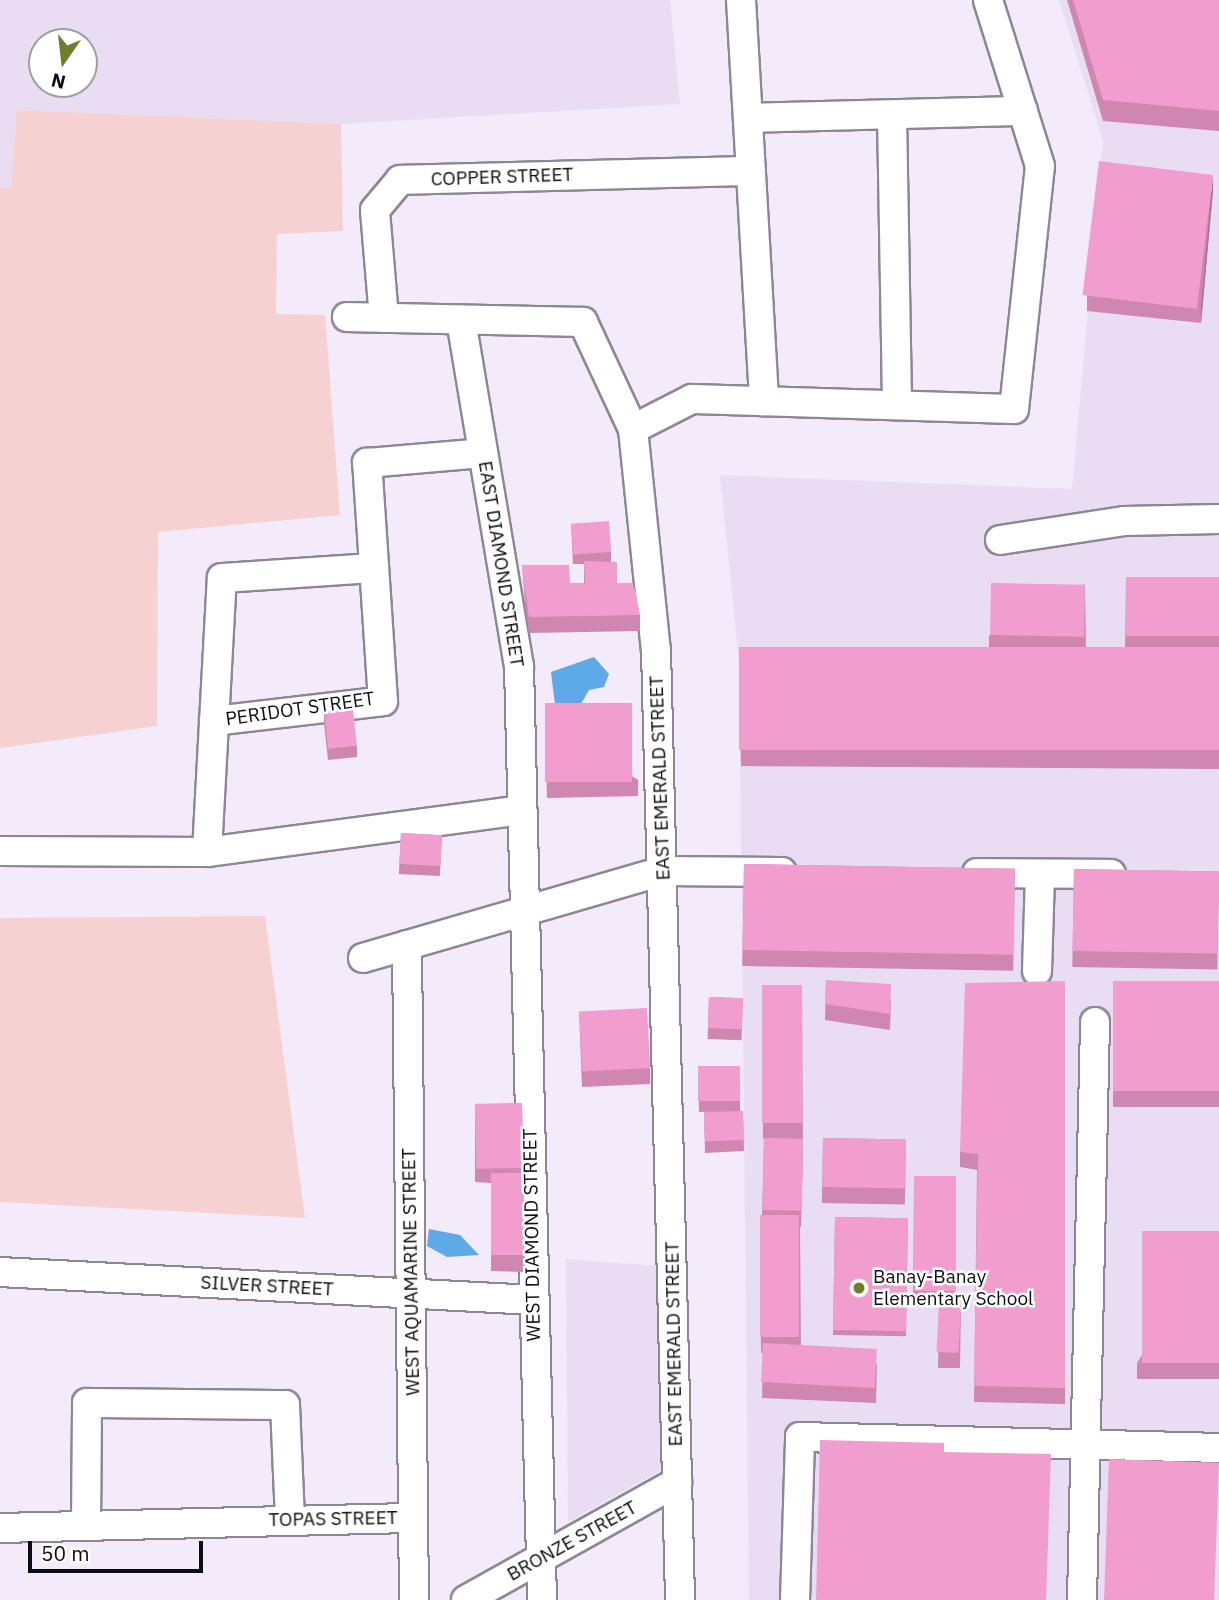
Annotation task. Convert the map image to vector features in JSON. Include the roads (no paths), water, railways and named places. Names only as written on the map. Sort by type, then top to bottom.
[{"type":"street","points":[[741,0],[764,401]]},
{"type":"street","points":[[634,429],[692,399],[1014,409],[1040,166],[988,0]]},
{"type":"street","points":[[748,118],[1023,111]]},
{"type":"street","points":[[892,115],[897,405]]},
{"type":"street","name":"COPPER STREET","points":[[384,318],[375,210],[400,180],[751,171]]},
{"type":"street","name":"EAST EMERALD STREET","points":[[347,317],[583,322],[634,429],[656,650],[680,1600]]},
{"type":"street","name":"EAST DIAMOND STREET","points":[[461,320],[519,666],[524,911]]},
{"type":"street","name":"PERIDOT STREET","points":[[214,721],[383,701],[366,463],[483,453]]},
{"type":"street","points":[[1000,540],[1124,521],[1219,519]]},
{"type":"street","name":"PERIDOT STREET","points":[[206,852],[222,578],[374,568]]},
{"type":"street","points":[[0,851],[206,852],[522,810]]},
{"type":"street","points":[[363,958],[663,871],[817,872]]},
{"type":"street","points":[[943,873],[1136,874]]},
{"type":"street","points":[[1037,971],[1040,874]]},
{"type":"street","name":"WEST DIAMOND STREET","points":[[524,911],[542,1600]]},
{"type":"street","name":"WEST AQUAMARINE STREET","points":[[407,945],[414,1600]]},
{"type":"street","points":[[1082,1600],[1095,1022]]},
{"type":"street","name":"SILVER STREET","points":[[0,1272],[534,1300]]},
{"type":"street","points":[[86,1525],[87,1403],[285,1405],[290,1520]]},
{"type":"street","points":[[795,1600],[800,1437],[1219,1448]]},
{"type":"street","name":"BRONZE STREET","points":[[466,1600],[677,1482]]},
{"type":"street","name":"TOPAS STREET","points":[[0,1528],[413,1518]]},
{"type":"water","points":[[594,657],[609,674],[604,687],[589,690],[581,704],[555,705],[551,672]]},
{"type":"water","points":[[429,1229],[460,1235],[479,1255],[447,1257],[427,1246]]},
{"type":"place","name":"Banay-Banay Elementary School","points":[[859,1288]]}]
